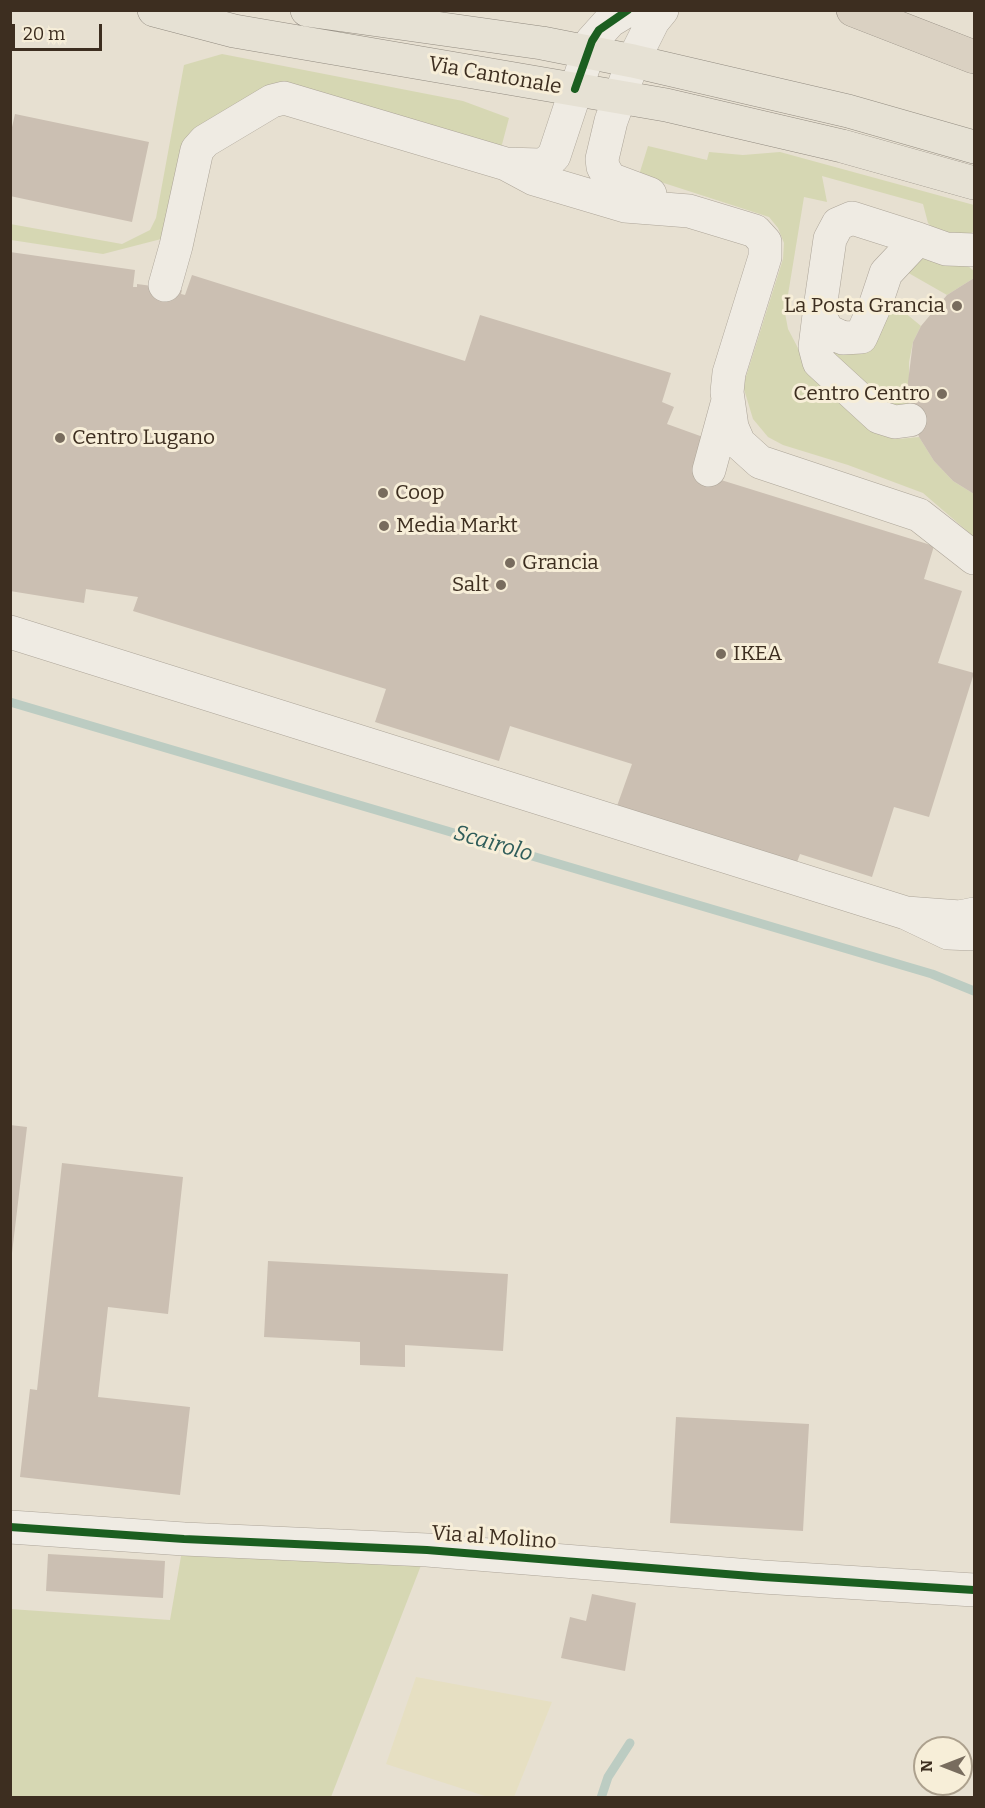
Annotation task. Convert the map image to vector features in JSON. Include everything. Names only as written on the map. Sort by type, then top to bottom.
[{"type":"highway","points":[[854,10],[975,57]]},
{"type":"main road","name":"Via Cantonale","points":[[154,10],[234,31],[621,97],[774,128],[975,183]]},
{"type":"main road","name":"Via Cantonale","points":[[307,10],[542,43],[633,61],[848,111],[975,147]]},
{"type":"street","points":[[506,164],[539,165],[550,160],[557,150],[575,89],[599,30],[628,10]]},
{"type":"street","points":[[662,10],[653,21],[633,61],[611,121],[602,159],[605,173],[616,182],[689,212],[761,236],[766,249],[729,373],[727,404],[709,470]]},
{"type":"street","points":[[165,285],[197,150],[205,141],[278,99],[290,98],[506,164],[534,179],[625,206],[689,212]]},
{"type":"street","points":[[910,420],[896,422],[879,417],[819,362],[815,346],[830,239],[838,224],[852,218],[946,249],[973,249]]},
{"type":"street","points":[[819,315],[828,331],[843,338],[861,337],[886,273],[918,239]]},
{"type":"street","points":[[727,404],[735,435],[744,450],[760,462],[904,509],[934,525],[975,558]]},
{"type":"street","points":[[10,632],[906,913],[948,933],[975,934]]},
{"type":"street","points":[[906,913],[960,917],[975,914]]},
{"type":"street","name":"Via al Molino","points":[[10,1527],[184,1539],[427,1550],[763,1577],[975,1590]]},
{"type":"shaded area","points":[[416,1677],[552,1702],[514,1797],[488,1797],[386,1764]]},
{"type":"green space","points":[[222,54],[463,101],[509,118],[500,152],[289,87],[231,116],[169,237],[103,254],[11,240],[10,224],[122,244],[150,230],[156,218],[184,65]]},
{"type":"green space","points":[[648,146],[707,160],[709,152],[743,155],[780,152],[974,205],[974,232],[958,237],[935,231],[928,223],[923,204],[822,176],[827,202],[804,197],[785,313],[788,329],[799,350],[884,435],[899,439],[919,437],[934,461],[953,481],[974,494],[974,537],[923,493],[848,465],[783,445],[768,437],[753,419],[743,386],[783,259],[784,243],[778,228],[769,217],[639,175]]},
{"type":"green space","points":[[914,255],[968,266],[974,271],[974,278],[947,295],[905,271]]},
{"type":"green space","points":[[886,297],[921,326],[913,342],[909,362],[909,406],[888,407],[833,352],[842,353]]},
{"type":"green space","points":[[184,1539],[427,1550],[331,1797],[11,1797],[10,1609],[170,1620]]},
{"type":"building","points":[[15,114],[149,142],[132,222],[10,196],[10,136]]},
{"type":"building","name":"Grancia","points":[[10,252],[135,270],[133,287],[137,287],[137,284],[182,290],[181,294],[185,295],[192,275],[465,361],[480,315],[671,373],[662,402],[674,407],[667,424],[703,437],[692,471],[934,546],[924,579],[962,591],[938,663],[974,673],[929,817],[894,807],[872,877],[800,854],[797,862],[617,806],[632,764],[510,726],[499,761],[375,722],[386,689],[133,611],[138,597],[86,589],[84,603],[10,591]]},
{"type":"building","name":"Centro Centro","points":[[974,278],[974,494],[953,481],[934,461],[919,437],[909,406],[908,382],[913,342],[921,326],[947,295]]},
{"type":"building","points":[[10,1125],[27,1127],[12,1253],[10,1253]]},
{"type":"building","points":[[62,1163],[183,1177],[168,1314],[108,1307],[98,1397],[190,1407],[180,1495],[20,1477],[30,1389],[37,1390]]},
{"type":"building","points":[[268,1261],[508,1274],[503,1351],[405,1345],[405,1367],[360,1365],[360,1342],[264,1337]]},
{"type":"building","points":[[676,1417],[809,1424],[803,1531],[670,1523]]},
{"type":"building","points":[[48,1554],[165,1561],[163,1598],[46,1591]]},
{"type":"building","points":[[592,1594],[636,1603],[625,1671],[561,1658],[570,1617],[586,1621]]},
{"type":"waterway","name":"Scairolo","points":[[10,702],[932,974],[974,991]]},
{"type":"waterway","points":[[601,1798],[608,1777],[630,1743]]},
{"type":"cycle path","points":[[575,89],[592,41],[599,30],[628,10]]},
{"type":"cycle path","points":[[10,1527],[184,1539],[427,1550],[763,1577],[974,1590]]},
{"type":"place","name":"La Posta Grancia","points":[[957,306]]},
{"type":"place","name":"Centro Centro","points":[[942,394]]},
{"type":"place","name":"Centro Lugano","points":[[60,438]]},
{"type":"place","name":"Coop","points":[[383,493]]},
{"type":"place","name":"Media Markt","points":[[384,526]]},
{"type":"place","name":"Grancia","points":[[510,563]]},
{"type":"place","name":"Salt","points":[[501,585]]},
{"type":"place","name":"IKEA","points":[[721,654]]}]
